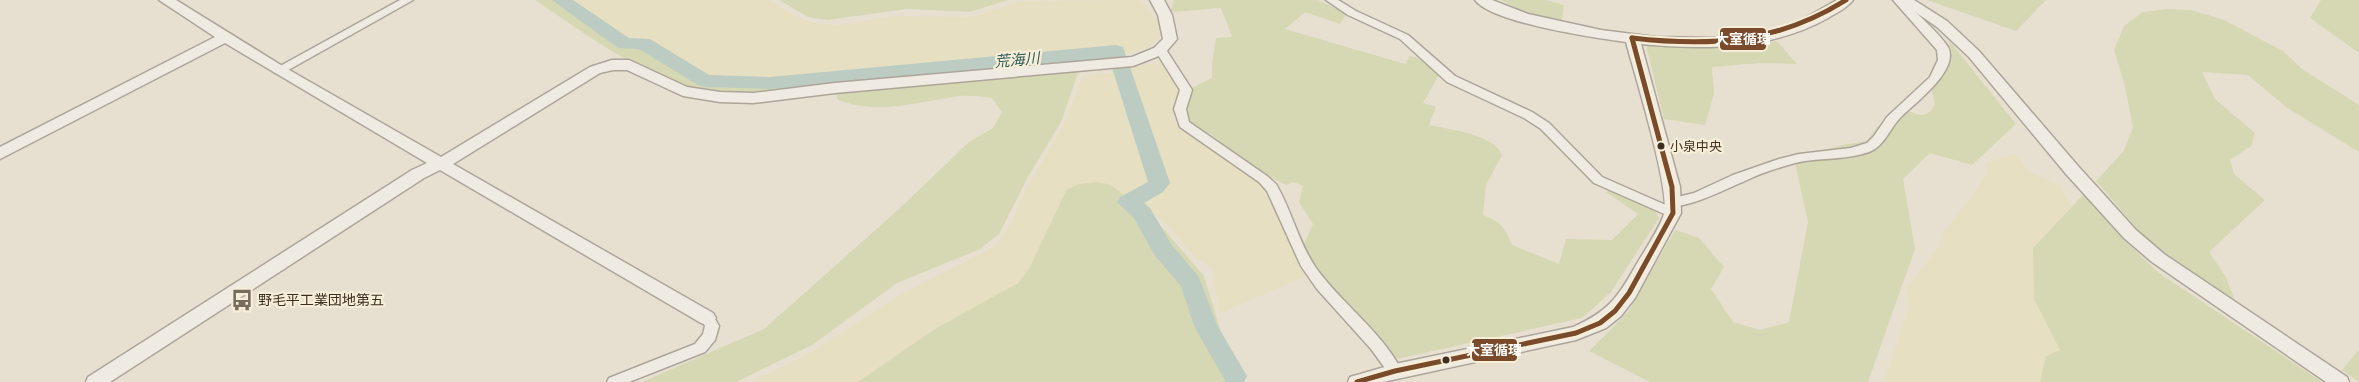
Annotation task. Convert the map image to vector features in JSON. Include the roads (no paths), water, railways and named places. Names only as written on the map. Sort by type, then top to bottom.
[{"type":"street","points":[[166,0],[279,70],[707,318],[712,326],[710,336],[700,348],[614,382]]},
{"type":"street","points":[[279,70],[408,0]]},
{"type":"street","points":[[95,382],[418,174],[456,156],[595,70],[612,65],[629,65],[684,91],[720,97],[753,98],[835,88],[1132,61],[1150,56],[1167,44],[1170,32],[1157,0]]},
{"type":"street","points":[[1330,0],[1352,14],[1404,37],[1452,79],[1479,94],[1528,115],[1545,126],[1598,180],[1673,208],[1738,178],[1770,167],[1799,158],[1846,153],[1868,148],[1882,138],[1891,120],[1923,91],[1939,72],[1945,58],[1942,49],[1898,0]]},
{"type":"street","points":[[1482,0],[1506,12],[1522,17],[1584,31],[1632,38],[1716,41],[1766,37],[1808,23],[1846,0]]},
{"type":"street","points":[[1905,0],[1942,24],[1974,54],[2072,170],[2130,234],[2158,258],[2340,382]]},
{"type":"street","points":[[0,154],[225,37]]},
{"type":"street","points":[[1357,382],[1395,371],[1576,333],[1600,323],[1616,311],[1629,293],[1673,208],[1672,187],[1632,38]]},
{"type":"street","points":[[1161,50],[1186,90],[1180,109],[1184,124],[1202,134],[1238,163],[1268,182],[1298,250],[1311,271],[1332,298],[1383,351],[1395,371]]},
{"type":"waterway","name":"荒海川","points":[[561,0],[625,44],[643,43],[705,81],[770,83],[1116,51],[1159,183],[1156,187],[1128,202],[1142,213],[1163,250],[1191,283],[1206,326],[1235,376]]},
{"type":"place","name":"小泉中央","points":[[1661,146]]},
{"type":"place","name":"野毛平工業団地第五","points":[[242,300]]}]
